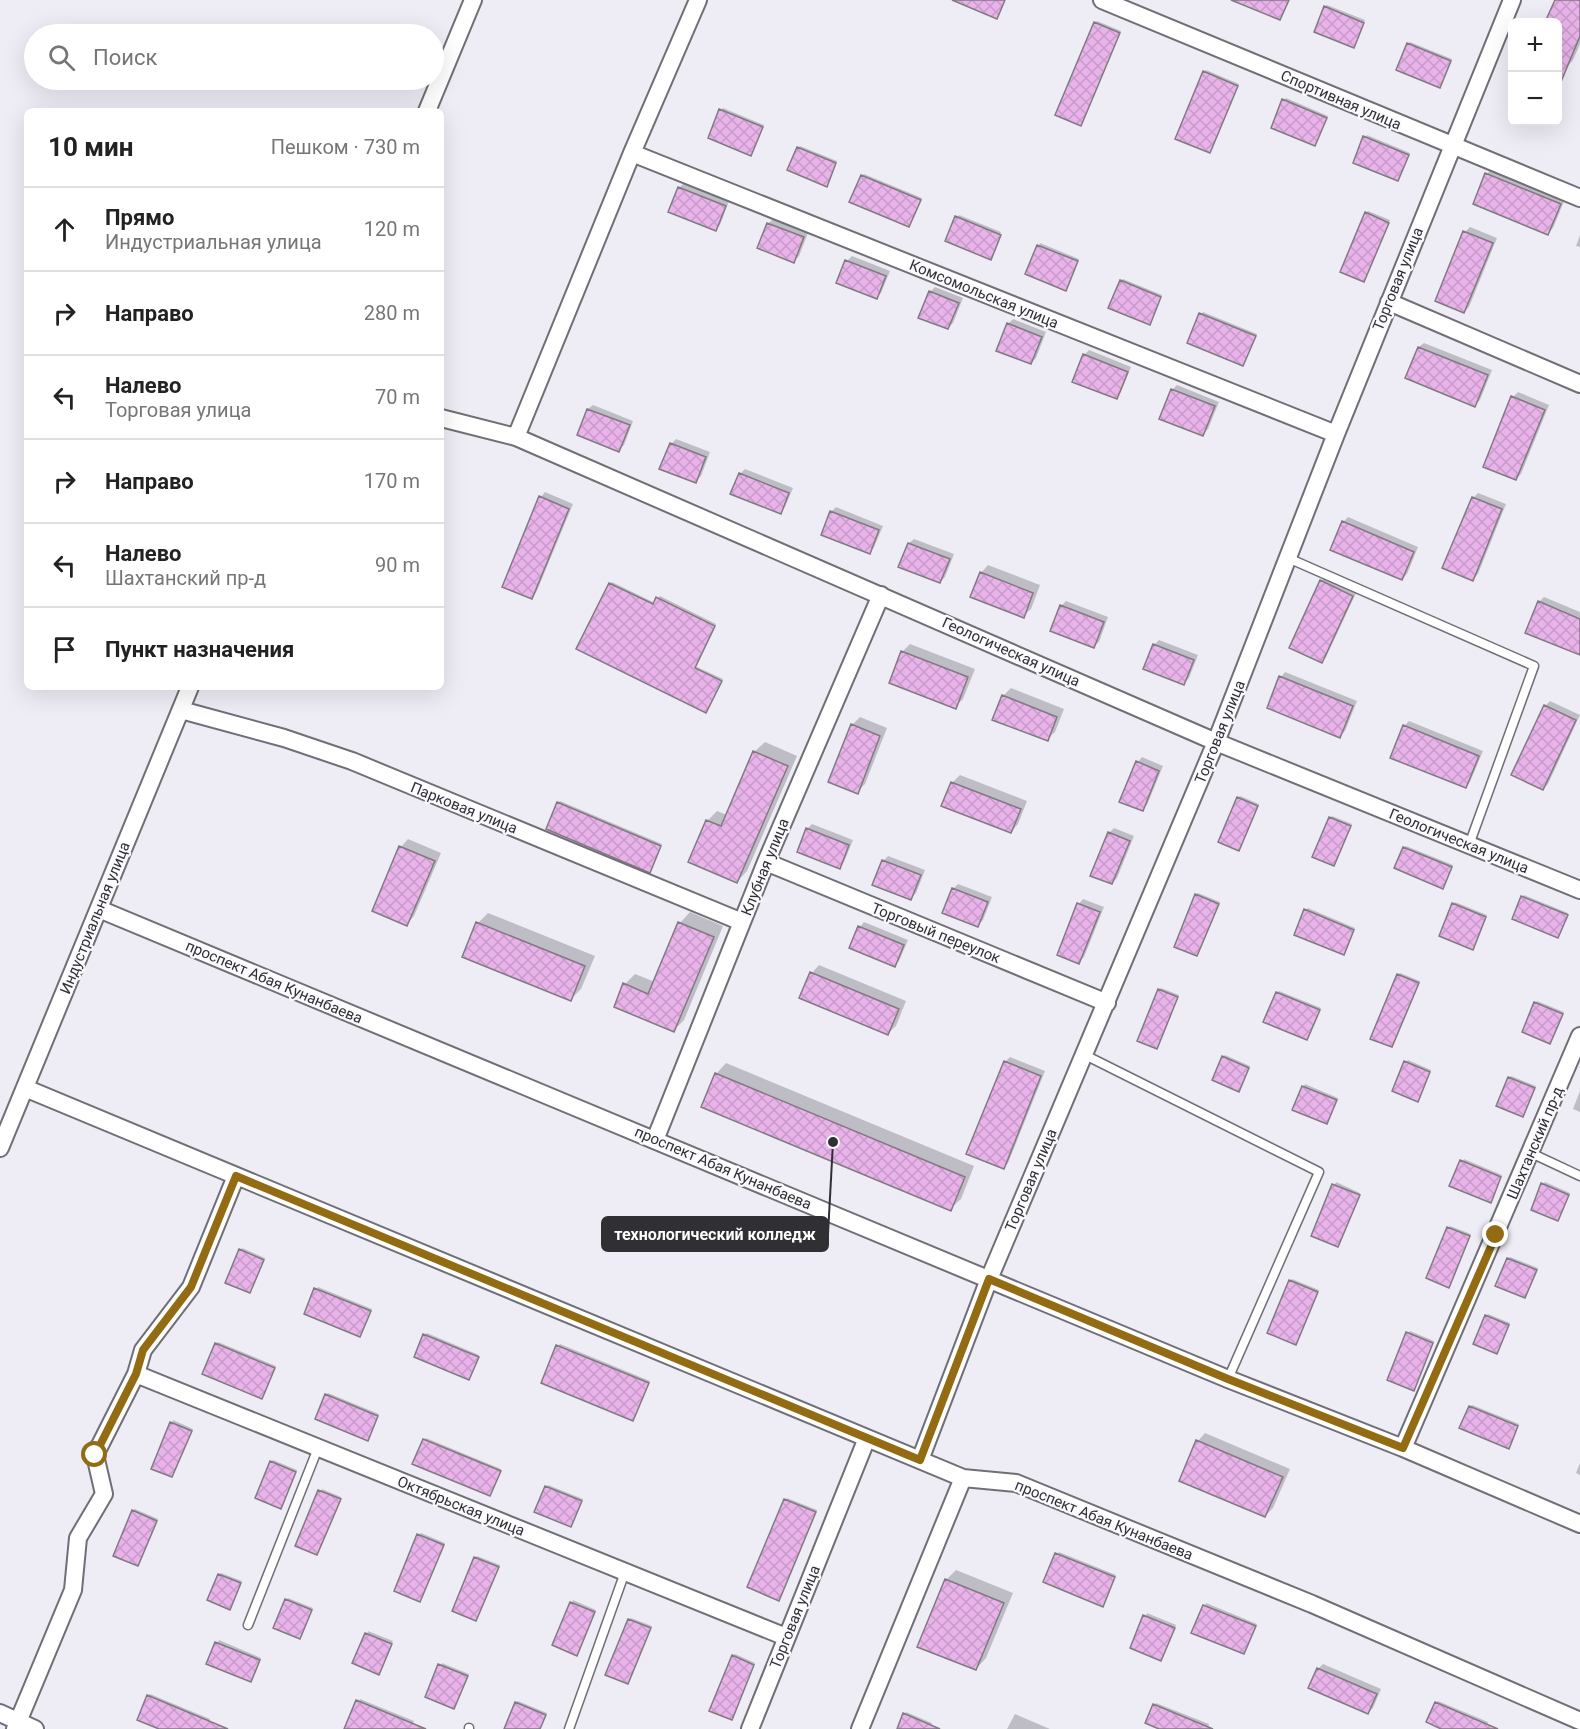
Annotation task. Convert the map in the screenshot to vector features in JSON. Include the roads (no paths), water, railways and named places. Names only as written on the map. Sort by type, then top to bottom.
[{"type":"street","points":[[444,70],[473,0]]},
{"type":"street","points":[[516,437],[632,153],[698,0]]},
{"type":"street","name":"Спортивная улица","points":[[1102,0],[1580,198]]},
{"type":"street","name":"Торговая улица","points":[[920,1460],[989,1279],[1216,742],[1336,434],[1512,0]]},
{"type":"street","points":[[428,108],[436,90]]},
{"type":"street","name":"Комсомольская улица","points":[[632,153],[1336,434]]},
{"type":"street","points":[[1389,302],[1580,384]]},
{"type":"street","name":"Геологическая улица","points":[[444,419],[516,437],[1216,742],[1580,890]]},
{"type":"street","name":"Клубная улица","points":[[655,1140],[766,862],[881,596]]},
{"type":"street","name":"Индустриальная улица","points":[[0,1148],[189,690]]},
{"type":"street","name":"Парковая улица","points":[[181,710],[284,738],[352,761],[742,922]]},
{"type":"street","name":"Торговый переулок","points":[[766,862],[1107,1003]]},
{"type":"street","name":"проспект Абая Кунанбаева","points":[[99,909],[1228,1379],[1403,1448],[1580,1524]]},
{"type":"street","name":"Шахтанский пр-д","points":[[1403,1448],[1580,1036]]},
{"type":"street","name":"проспект Абая Кунанбаева","points":[[25,1088],[963,1478],[1016,1483],[1312,1604],[1580,1721]]},
{"type":"street","points":[[16,1725],[73,1590],[78,1538],[104,1494],[95,1455],[136,1374],[143,1350],[191,1287],[236,1176]]},
{"type":"street","name":"Октябрьская улица","points":[[136,1374],[786,1637]]},
{"type":"street","name":"Торговая улица","points":[[750,1729],[867,1438]]},
{"type":"street","points":[[860,1729],[963,1478]]},
{"type":"street","points":[[0,1713],[16,1725],[35,1729]]},
{"type":"lane","points":[[1288,558],[1534,666],[1469,845]]},
{"type":"lane","points":[[1084,1055],[1319,1172],[1228,1379]]},
{"type":"lane","points":[[1531,1153],[1580,1176]]},
{"type":"lane","points":[[248,1625],[318,1448]]},
{"type":"lane","points":[[569,1729],[625,1572]]},
{"type":"place","name":"технологический колледж","points":[[833,1142]]}]
